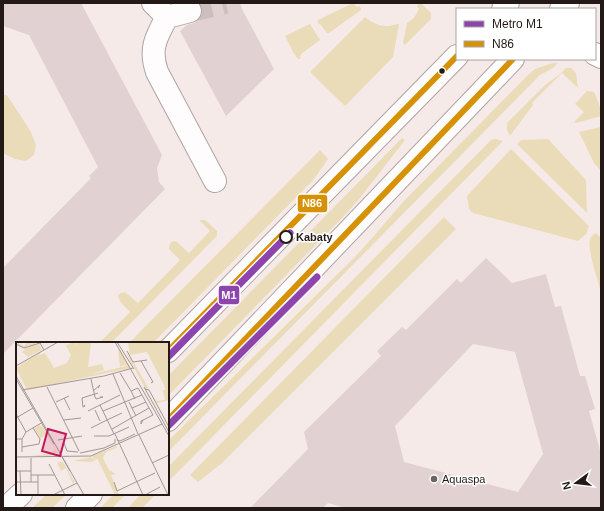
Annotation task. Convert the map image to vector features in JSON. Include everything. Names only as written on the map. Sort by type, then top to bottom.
[{"type":"street","points":[[190,11],[160,10],[158,32],[153,48],[154,63],[157,72],[215,181]]},
{"type":"street","points":[[169,350],[456,57]]},
{"type":"street","points":[[169,419],[512,60]]},
{"type":"street","points":[[6,508],[20,495]]},
{"type":"street","points":[[77,508],[90,495]]},
{"type":"shaded area","points":[[353,3],[357,7],[359,6],[361,10],[329,33],[327,33],[317,22],[318,20]]},
{"type":"shaded area","points":[[421,3],[431,13],[431,19],[405,45],[403,43],[407,23],[414,18],[419,9],[417,6]]},
{"type":"shaded area","points":[[365,17],[374,23],[383,26],[399,24],[393,57],[345,106],[311,73],[311,71]]},
{"type":"shaded area","points":[[310,24],[320,40],[301,54],[300,59],[298,59],[285,36]]},
{"type":"shaded area","points":[[553,63],[558,63],[553,68],[540,75],[169,451],[169,440],[355,257],[403,202],[535,69]]},
{"type":"shaded area","points":[[566,68],[571,68],[576,73],[578,88],[562,73],[532,103],[533,105],[510,136],[507,130],[507,123],[545,85]]},
{"type":"shaded area","points":[[587,91],[594,92],[601,109],[601,116],[576,123],[574,122],[584,112],[575,104]]},
{"type":"shaded area","points":[[3,95],[7,95],[31,132],[36,145],[34,155],[26,161],[15,159],[3,153]]},
{"type":"shaded area","points":[[601,127],[601,171],[594,163],[579,132]]},
{"type":"shaded area","points":[[402,138],[405,140],[360,198],[344,216],[169,395],[169,375]]},
{"type":"shaded area","points":[[496,139],[503,141],[169,481],[169,466],[491,140]]},
{"type":"shaded area","points":[[548,139],[586,180],[587,213],[517,144],[521,140]]},
{"type":"shaded area","points":[[511,149],[589,226],[586,234],[578,241],[473,213],[469,209],[467,196]]},
{"type":"shaded area","points":[[320,150],[328,159],[314,179],[154,342],[130,342]]},
{"type":"shaded area","points":[[444,217],[456,229],[222,463],[198,482],[190,475]]},
{"type":"shaded area","points":[[199,220],[205,220],[217,231],[217,236],[112,342],[100,342],[130,312],[120,301],[118,295],[125,292],[138,303],[180,260],[169,249],[171,242],[177,242],[189,253],[210,231]]},
{"type":"shaded area","points":[[596,233],[601,238],[601,292],[591,258],[589,244],[591,238]]},
{"type":"shaded area","points":[[46,495],[66,495],[52,508],[32,508]]},
{"type":"shaded area","points":[[113,495],[125,495],[112,508],[100,508]]},
{"type":"shaded area","points":[[140,495],[155,495],[142,508],[128,508]]},
{"type":"building","points":[[3,3],[81,3],[162,155],[157,168],[159,182],[165,189],[3,354],[3,268],[91,178],[89,176],[98,167],[29,35],[3,26]]},
{"type":"building","points":[[199,3],[240,3],[274,69],[226,116],[180,31],[187,25],[199,20],[202,14],[202,8]]},
{"type":"building","points":[[486,258],[512,283],[546,274],[555,307],[561,306],[580,376],[585,376],[595,409],[589,411],[601,454],[601,508],[346,508],[328,503],[323,508],[250,508],[308,449],[304,432],[381,356],[377,351],[402,327],[406,330],[457,279],[461,283]],"holes":[[[473,344],[515,352],[543,454],[518,492],[404,462],[395,426]]]},
{"type":"tunnel","points":[[190,11],[226,3]]},
{"type":"metro line","name":"M1","points":[[169,356],[290,233]]},
{"type":"metro line","name":"M1","points":[[169,425],[317,277]]},
{"type":"transit line","name":"N86","points":[[169,350],[456,57]]},
{"type":"transit line","name":"N86","points":[[169,419],[512,60]]},
{"type":"place","name":"Kabaty","points":[[286,237]]},
{"type":"place","name":"Aquaspa","points":[[434,479]]}]
